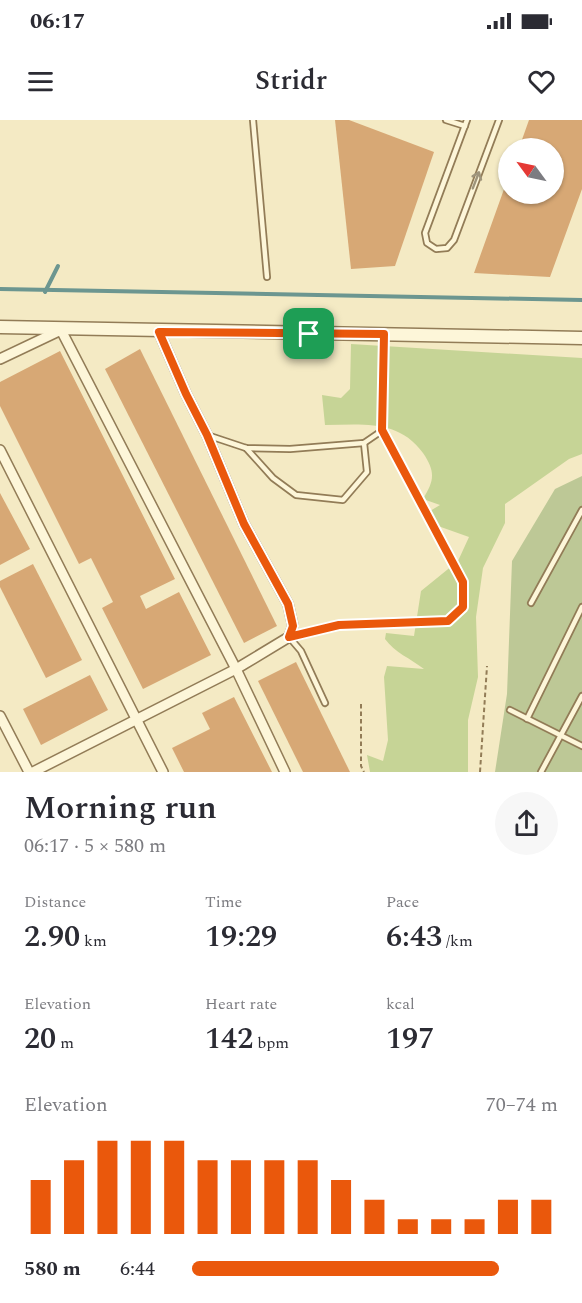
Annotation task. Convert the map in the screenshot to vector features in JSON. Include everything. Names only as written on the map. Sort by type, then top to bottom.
[{"type":"street","points":[[0,327],[159,332],[582,338]]},
{"type":"street","points":[[0,359],[61,330]]},
{"type":"street","points":[[61,330],[236,669],[285,772]]},
{"type":"street","points":[[0,716],[31,772],[236,669],[289,637],[293,626],[288,604],[244,524],[207,435],[159,332]]},
{"type":"street","points":[[0,450],[163,772]]},
{"type":"lane","points":[[253,120],[267,277]]},
{"type":"lane","points":[[446,120],[465,126]]},
{"type":"lane","points":[[467,120],[425,233],[427,243],[436,249],[447,248],[454,240],[499,120]]},
{"type":"lane","points":[[325,703],[301,651],[289,637],[339,625],[448,621],[463,607],[463,582],[382,430],[384,334]]},
{"type":"lane","points":[[207,435],[246,448],[290,449],[364,443],[382,430]]},
{"type":"lane","points":[[246,448],[273,478],[296,495],[343,500],[367,472],[364,443]]},
{"type":"lane","points":[[531,603],[582,510]]},
{"type":"lane","points":[[527,719],[582,607]]},
{"type":"lane","points":[[541,772],[582,696]]},
{"type":"lane","points":[[510,710],[582,746]]},
{"type":"path","points":[[480,772],[487,666]]},
{"type":"path","points":[[361,704],[361,766],[364,772]]},
{"type":"green space","points":[[351,344],[582,358],[582,454],[569,459],[505,504],[505,523],[483,568],[476,617],[478,677],[468,720],[468,772],[370,772],[367,755],[383,761],[388,740],[384,677],[387,666],[424,669],[393,648],[385,639],[386,633],[414,636],[421,591],[458,561],[469,537],[424,521],[425,514],[440,505],[423,499],[431,482],[432,471],[423,453],[413,442],[402,434],[379,426],[325,425],[322,395],[341,398],[350,389]]},
{"type":"green space","points":[[582,476],[582,772],[495,772],[507,694],[512,561],[555,489]]},
{"type":"building","points":[[335,120],[349,120],[434,152],[395,266],[351,269]]},
{"type":"building","points":[[529,120],[582,120],[582,189],[550,277],[474,273],[499,204],[564,204],[564,138],[523,138]]},
{"type":"building","points":[[140,349],[277,626],[244,643],[105,369]]},
{"type":"building","points":[[60,351],[175,579],[140,596],[146,609],[179,592],[211,655],[143,689],[102,608],[113,602],[91,558],[79,564],[0,406],[0,382]]},
{"type":"building","points":[[0,493],[30,549],[0,565]]},
{"type":"building","points":[[33,564],[82,660],[46,678],[0,587],[0,581]]},
{"type":"building","points":[[296,662],[350,772],[303,772],[258,681]]},
{"type":"building","points":[[90,675],[108,710],[41,745],[23,709]]},
{"type":"building","points":[[234,697],[272,772],[184,772],[172,748],[210,729],[202,713]]},
{"type":"waterway","points":[[45,292],[58,266]]},
{"type":"waterway","points":[[0,289],[582,300]]},
{"type":"route","points":[[159,332],[309,334],[384,334],[382,430],[463,582],[463,607],[448,621],[339,625],[289,637],[293,626],[288,604],[244,524],[207,435],[159,332]]}]
